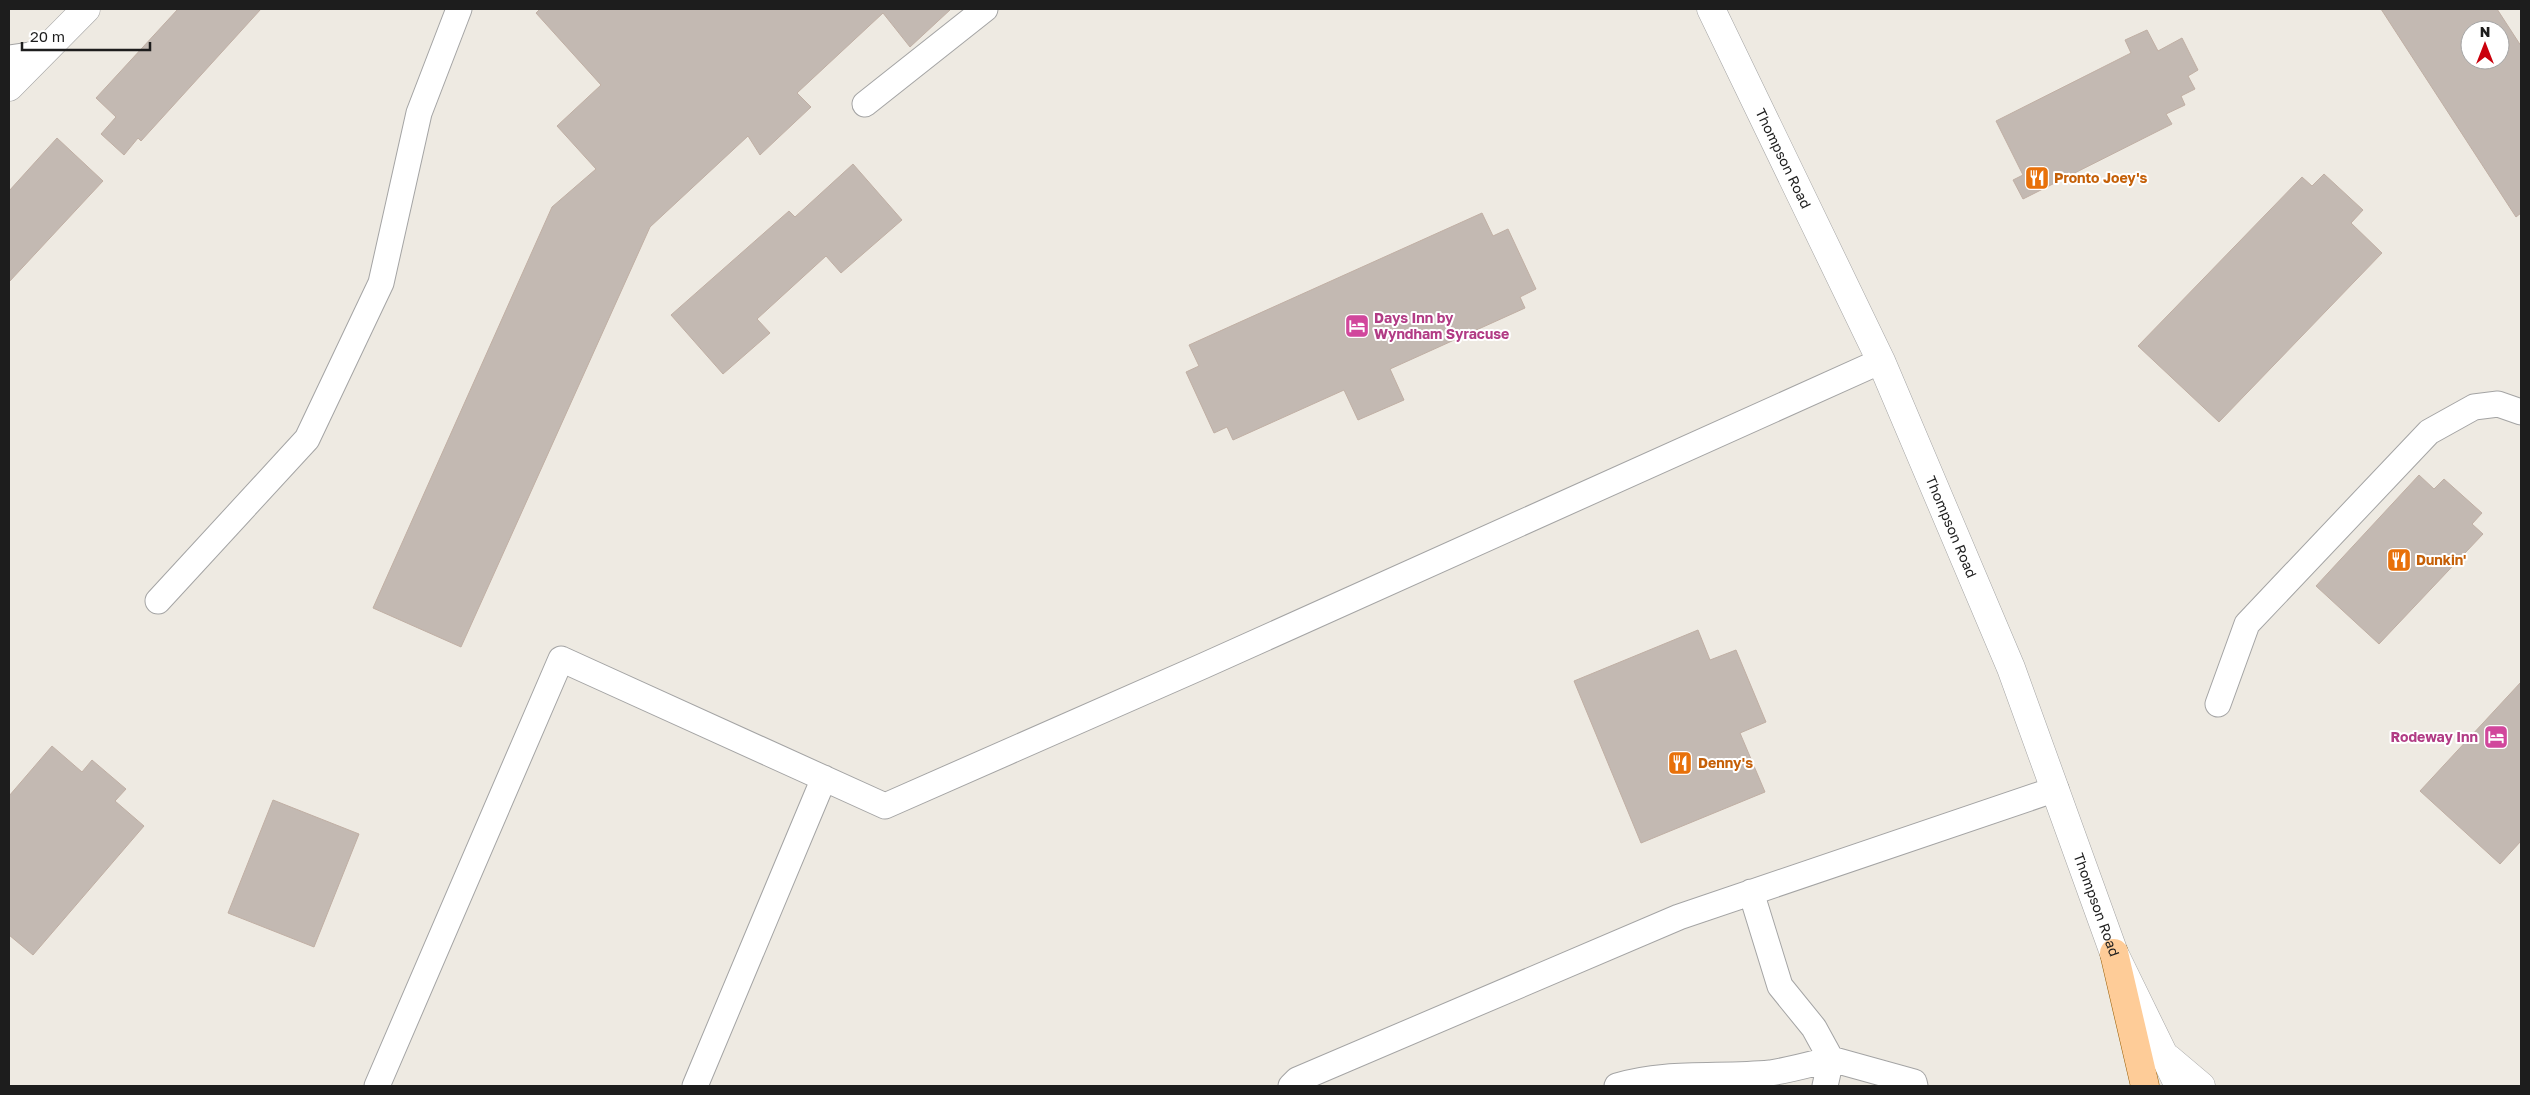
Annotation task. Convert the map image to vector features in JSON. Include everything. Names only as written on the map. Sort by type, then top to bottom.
[{"type":"main road","points":[[2114,953],[2145,1086]]},
{"type":"street","points":[[9,87],[86,9]]},
{"type":"street","name":"Thompson Road","points":[[1711,9],[1881,361],[2011,668],[2114,953],[2179,1086]]},
{"type":"street","name":"Thompson Road","points":[[2166,1056],[2200,1086]]},
{"type":"lane","points":[[158,601],[307,439],[381,283],[419,113],[459,9]]},
{"type":"lane","points":[[865,104],[986,9]]},
{"type":"lane","points":[[9,58],[43,53]]},
{"type":"lane","points":[[378,1086],[561,659],[885,806],[1203,666],[1881,361]]},
{"type":"lane","points":[[2218,704],[2247,624],[2429,432],[2474,407],[2498,404],[2521,412]]},
{"type":"lane","points":[[694,1086],[824,778]]},
{"type":"lane","points":[[1296,1084],[1679,917],[2056,789]]},
{"type":"lane","points":[[1751,892],[1780,986],[1814,1028],[1831,1059],[1825,1086]]},
{"type":"lane","points":[[1617,1086],[1632,1082],[1689,1076],[1772,1072],[1831,1059],[1914,1082],[1915,1086]]},
{"type":"building","points":[[178,9],[261,9],[141,141],[138,138],[124,155],[101,134],[116,117],[96,98]]},
{"type":"building","points":[[540,9],[951,9],[910,47],[883,13],[797,93],[811,107],[760,155],[748,136],[650,227],[461,647],[373,608],[552,207],[596,169],[557,126],[601,85],[536,13]]},
{"type":"building","points":[[2381,9],[2497,9],[2504,20],[2460,20],[2460,70],[2510,70],[2510,29],[2521,46],[2521,213],[2516,217]]},
{"type":"building","points":[[2147,30],[2158,51],[2182,38],[2198,70],[2188,76],[2195,89],[2181,96],[2185,105],[2166,114],[2172,124],[2023,199],[2013,180],[2023,175],[1996,121],[2131,53],[2125,40]]},
{"type":"building","points":[[57,138],[103,181],[9,282],[9,191]]},
{"type":"building","points":[[853,164],[902,220],[841,273],[826,256],[757,319],[770,333],[723,374],[671,315],[789,211],[795,217]]},
{"type":"building","points":[[2324,174],[2363,210],[2351,223],[2382,253],[2219,422],[2138,346],[2302,177],[2312,186]]},
{"type":"building","name":"Days Inn by Wyndham Syracuse","points":[[1482,213],[1493,236],[1508,229],[1536,289],[1520,297],[1525,308],[1390,369],[1404,400],[1358,420],[1344,390],[1233,440],[1227,427],[1214,433],[1186,372],[1199,366],[1189,345]]},
{"type":"building","name":"Dunkin'","points":[[2419,475],[2434,489],[2444,479],[2482,513],[2472,524],[2483,534],[2379,644],[2316,586]]},
{"type":"building","name":"Denny's","points":[[1698,630],[1710,660],[1736,650],[1766,722],[1740,733],[1765,792],[1641,843],[1574,681]]},
{"type":"building","name":"Rodeway Inn","points":[[2521,682],[2521,841],[2500,864],[2420,791]]},
{"type":"building","points":[[52,746],[82,772],[92,760],[126,789],[115,801],[144,826],[33,955],[9,935],[9,796]]},
{"type":"building","points":[[273,800],[359,834],[314,947],[228,913]]},
{"type":"place","name":"Pronto Joey's","points":[[2037,178]]},
{"type":"place","name":"Days Inn by Wyndham Syracuse","points":[[1357,326]]},
{"type":"place","name":"Dunkin'","points":[[2399,560]]},
{"type":"place","name":"Rodeway Inn","points":[[2496,737]]},
{"type":"place","name":"Denny's","points":[[1680,763]]}]
